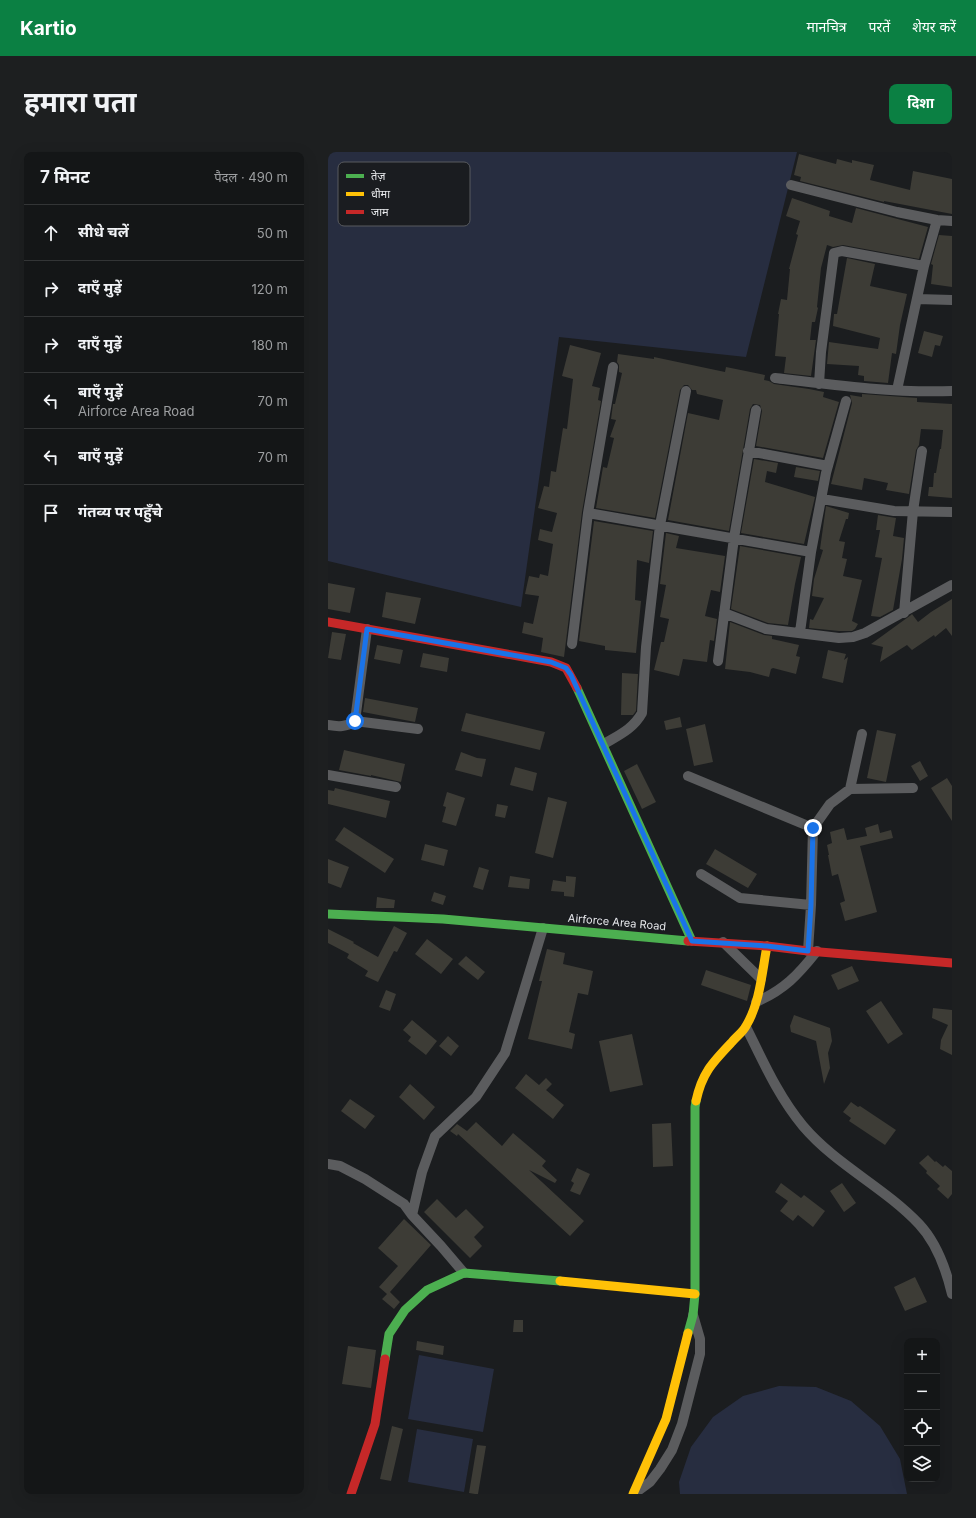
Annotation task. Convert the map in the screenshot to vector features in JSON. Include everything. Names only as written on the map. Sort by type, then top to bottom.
[{"type":"street","points":[[791,185],[844,199],[952,222]]},
{"type":"street","points":[[897,390],[924,266],[937,220]]},
{"type":"street","points":[[819,384],[834,253],[842,251],[924,266]]},
{"type":"street","points":[[917,299],[952,300]]},
{"type":"street","points":[[572,644],[588,513],[613,367]]},
{"type":"street","points":[[775,378],[819,384],[930,392],[952,392]]},
{"type":"street","points":[[604,744],[629,730],[637,722],[642,713],[646,647],[660,525],[686,391]]},
{"type":"street","points":[[800,632],[811,552],[828,466],[846,401]]},
{"type":"street","points":[[718,661],[734,538],[756,410]]},
{"type":"street","points":[[748,450],[828,466]]},
{"type":"street","points":[[904,612],[913,511],[922,451]]},
{"type":"street","points":[[822,500],[894,510],[952,512]]},
{"type":"street","points":[[588,513],[811,552]]},
{"type":"street","points":[[724,613],[766,629],[839,638],[852,637],[865,633],[952,585]]},
{"type":"street","points":[[328,622],[551,662],[566,668],[571,675],[604,744],[692,941]]},
{"type":"street","points":[[355,721],[367,629]]},
{"type":"street","points":[[328,725],[339,727],[348,725],[355,721],[418,729]]},
{"type":"street","points":[[850,789],[862,734]]},
{"type":"street","points":[[328,775],[396,787]]},
{"type":"street","points":[[688,776],[813,828]]},
{"type":"street","points":[[756,1002],[771,996],[798,975],[813,951],[811,905],[813,828],[830,804],[850,789],[913,788]]},
{"type":"street","points":[[701,874],[740,898],[811,905]]},
{"type":"street","name":"Airforce Area Road","points":[[328,914],[444,919],[952,963]]},
{"type":"street","points":[[412,1215],[422,1172],[435,1136],[476,1096],[505,1053],[544,928]]},
{"type":"street","points":[[723,942],[761,979]]},
{"type":"street","points":[[634,1493],[666,1419],[693,1315],[695,1107],[698,1087],[704,1074],[712,1063],[746,1026],[756,1002],[767,946]]},
{"type":"street","points":[[746,1026],[778,1091],[803,1126],[827,1150],[895,1202],[919,1224],[934,1246],[947,1273],[952,1294]]},
{"type":"street","points":[[328,1164],[340,1166],[365,1179],[404,1204],[464,1273]]},
{"type":"street","points":[[351,1494],[375,1424],[389,1334],[405,1310],[426,1290],[464,1273],[475,1272],[694,1294]]},
{"type":"street","points":[[634,1493],[650,1482],[660,1469],[672,1450],[682,1424],[700,1354],[700,1339],[693,1315]]},
{"type":"shaded area","points":[[328,152],[797,152],[746,357],[559,337],[521,607],[328,561]]},
{"type":"shaded area","points":[[419,1355],[494,1369],[483,1432],[408,1419]]},
{"type":"shaded area","points":[[779,1386],[816,1387],[851,1401],[880,1426],[900,1459],[907,1494],[680,1494],[679,1482],[691,1447],[713,1417],[743,1396]]},
{"type":"shaded area","points":[[417,1429],[473,1439],[464,1492],[408,1482]]},
{"type":"building","points":[[799,154],[836,164],[837,159],[852,163],[852,160],[874,165],[870,180],[910,190],[913,171],[952,179],[952,214],[884,202],[800,181],[801,177],[794,175]]},
{"type":"building","points":[[792,198],[830,211],[829,216],[852,223],[856,208],[928,227],[919,259],[843,245],[833,247],[827,245],[821,268],[818,308],[815,322],[812,322],[810,340],[816,340],[811,376],[784,373],[786,357],[775,356],[778,314],[781,299],[787,300],[789,269],[800,221],[786,216]]},
{"type":"building","points":[[939,235],[952,236],[952,287],[931,284],[933,265],[931,264]]},
{"type":"building","points":[[847,258],[875,264],[870,286],[907,294],[900,325],[896,354],[892,353],[888,383],[864,381],[864,376],[858,375],[859,366],[827,364],[829,342],[878,349],[880,338],[833,326],[834,314],[837,314]]},
{"type":"building","points":[[924,331],[943,336],[940,346],[935,345],[932,357],[918,353]]},
{"type":"building","points":[[570,345],[601,353],[592,386],[600,388],[598,400],[601,401],[582,512],[564,657],[541,652],[543,638],[522,633],[524,622],[533,624],[539,596],[525,594],[529,576],[539,578],[540,574],[548,576],[553,544],[538,540],[540,529],[552,532],[557,513],[538,508],[544,486],[549,487],[551,471],[556,472],[563,428],[567,429],[573,379],[562,376]]},
{"type":"building","points":[[618,354],[654,359],[654,357],[725,372],[726,367],[765,375],[764,380],[774,384],[824,392],[823,397],[839,402],[823,458],[756,446],[762,411],[760,405],[753,404],[750,409],[729,531],[668,520],[688,413],[719,420],[723,400],[697,394],[696,390],[692,390],[688,385],[684,385],[680,390],[655,518],[596,508],[603,467],[607,468],[614,438],[610,437],[616,420],[611,419],[613,404],[615,404],[622,373],[619,372],[619,365],[617,362]]},
{"type":"building","points":[[862,394],[917,398],[917,402],[952,404],[952,498],[928,496],[929,487],[933,487],[934,473],[936,473],[943,430],[921,429],[909,494],[886,490],[888,483],[864,478],[862,490],[831,484],[852,403],[850,395],[862,397]]},
{"type":"building","points":[[754,459],[778,463],[776,473],[767,471],[765,482],[815,497],[804,544],[741,533]]},
{"type":"building","points":[[796,467],[820,471],[818,481],[794,477]]},
{"type":"building","points":[[826,506],[849,513],[839,541],[845,542],[842,558],[847,559],[843,576],[862,580],[852,621],[858,624],[852,631],[809,628],[810,619],[813,620],[824,598],[812,596],[814,579],[823,550],[820,549]]},
{"type":"building","points":[[878,515],[896,518],[893,536],[904,538],[893,610],[880,617],[871,616],[882,558],[875,557],[880,530],[876,530]]},
{"type":"building","points":[[594,521],[653,531],[649,563],[637,560],[635,600],[641,601],[636,653],[605,650],[605,646],[579,641]]},
{"type":"building","points":[[666,533],[679,536],[676,548],[725,556],[720,592],[711,590],[705,616],[717,619],[714,641],[710,640],[707,662],[683,659],[679,676],[654,670],[661,642],[664,642],[669,619],[660,617],[666,585],[660,584]]},
{"type":"building","points":[[740,546],[801,557],[788,625],[768,623],[731,609]]},
{"type":"building","points":[[328,583],[355,588],[350,613],[328,609]]},
{"type":"building","points":[[386,592],[421,598],[415,624],[382,617]]},
{"type":"building","points":[[952,599],[952,636],[946,628],[935,637],[934,635],[912,650],[907,645],[880,662],[883,647],[871,644],[912,614],[918,622]]},
{"type":"building","points":[[730,622],[764,635],[772,636],[772,639],[799,645],[796,656],[800,657],[796,674],[773,668],[771,669],[769,677],[750,672],[725,669]]},
{"type":"building","points":[[332,632],[346,634],[341,660],[328,658]]},
{"type":"building","points":[[377,645],[403,650],[400,664],[374,659]]},
{"type":"building","points":[[828,650],[846,654],[844,660],[848,657],[843,683],[822,678]]},
{"type":"building","points":[[423,653],[449,658],[447,672],[420,667]]},
{"type":"building","points":[[622,673],[638,674],[636,711],[633,715],[621,715]]},
{"type":"building","points":[[365,698],[418,708],[415,722],[363,712]]},
{"type":"building","points":[[466,713],[545,732],[540,750],[461,731]]},
{"type":"building","points":[[680,717],[682,727],[666,730],[664,721]]},
{"type":"building","points":[[705,724],[713,762],[694,766],[686,729]]},
{"type":"building","points":[[877,730],[896,734],[886,782],[867,778]]},
{"type":"building","points":[[344,750],[405,764],[401,782],[339,770]]},
{"type":"building","points":[[461,752],[477,758],[486,759],[482,777],[455,770]]},
{"type":"building","points":[[920,761],[928,776],[920,781],[911,766]]},
{"type":"building","points":[[637,764],[656,802],[642,809],[624,771]]},
{"type":"building","points":[[515,767],[537,773],[533,791],[510,785]]},
{"type":"building","points":[[947,778],[952,786],[952,821],[931,788]]},
{"type":"building","points":[[335,788],[390,801],[386,818],[328,804],[328,790],[334,791]]},
{"type":"building","points":[[447,792],[465,798],[456,826],[442,822],[446,807],[443,806]]},
{"type":"building","points":[[548,797],[567,802],[553,858],[535,853]]},
{"type":"building","points":[[497,804],[508,806],[505,818],[495,816]]},
{"type":"building","points":[[878,824],[880,833],[891,830],[893,838],[860,846],[877,912],[845,921],[840,903],[845,901],[838,874],[832,876],[828,855],[827,845],[832,843],[830,832],[844,828],[847,840],[867,836],[865,828]]},
{"type":"building","points":[[344,827],[394,859],[385,873],[335,840]]},
{"type":"building","points":[[425,844],[448,850],[444,866],[421,860]]},
{"type":"building","points":[[715,849],[757,874],[748,888],[706,864]]},
{"type":"building","points":[[328,859],[349,867],[341,888],[328,883]]},
{"type":"building","points":[[479,867],[489,870],[483,890],[473,887]]},
{"type":"building","points":[[510,876],[530,879],[529,889],[508,887]]},
{"type":"building","points":[[566,876],[576,877],[574,897],[564,896],[564,892],[551,891],[553,880],[566,882]]},
{"type":"building","points":[[434,892],[446,896],[443,905],[431,901]]},
{"type":"building","points":[[377,897],[395,900],[394,908],[376,908]]},
{"type":"building","points":[[394,926],[407,933],[397,952],[394,951],[378,982],[365,976],[368,971],[347,958],[349,954],[328,943],[328,929],[354,942],[353,943],[378,957]]},
{"type":"building","points":[[427,939],[453,959],[441,974],[415,954]]},
{"type":"building","points":[[547,949],[565,953],[563,964],[593,971],[588,995],[578,993],[569,1032],[575,1034],[572,1049],[528,1039],[542,981],[539,981]]},
{"type":"building","points":[[466,956],[485,972],[478,980],[458,964]]},
{"type":"building","points":[[852,966],[859,981],[838,990],[831,975]]},
{"type":"building","points":[[706,970],[751,985],[747,1001],[701,985]]},
{"type":"building","points":[[386,990],[396,994],[390,1011],[379,1007]]},
{"type":"building","points":[[881,1001],[903,1034],[888,1044],[866,1011]]},
{"type":"building","points":[[933,1008],[952,1010],[952,1055],[940,1049],[941,1040],[948,1025],[932,1018]]},
{"type":"building","points":[[794,1015],[830,1028],[832,1041],[828,1053],[830,1068],[824,1084],[816,1041],[791,1032],[790,1026]]},
{"type":"building","points":[[412,1020],[437,1041],[426,1055],[408,1041],[411,1037],[403,1030]]},
{"type":"building","points":[[632,1034],[643,1085],[610,1092],[599,1041]]},
{"type":"building","points":[[448,1036],[459,1046],[451,1056],[439,1046]]},
{"type":"building","points":[[526,1074],[539,1085],[546,1078],[552,1084],[546,1090],[564,1105],[553,1119],[515,1088]]},
{"type":"building","points":[[410,1084],[435,1107],[424,1120],[399,1097]]},
{"type":"building","points":[[350,1099],[375,1116],[365,1129],[341,1111]]},
{"type":"building","points":[[851,1102],[858,1107],[860,1106],[896,1130],[885,1145],[849,1121],[851,1118],[843,1112]]},
{"type":"building","points":[[476,1122],[502,1146],[513,1133],[546,1161],[542,1166],[557,1180],[555,1183],[529,1170],[584,1221],[570,1236],[458,1134],[457,1136],[450,1131],[457,1124],[467,1131]]},
{"type":"building","points":[[671,1123],[673,1166],[653,1167],[652,1124]]},
{"type":"building","points":[[928,1155],[935,1162],[936,1161],[943,1167],[945,1165],[952,1171],[952,1194],[948,1199],[937,1189],[940,1186],[926,1173],[927,1171],[919,1163]]},
{"type":"building","points":[[577,1168],[590,1174],[580,1195],[570,1191],[574,1183],[571,1181]]},
{"type":"building","points":[[781,1183],[801,1198],[804,1195],[825,1211],[813,1227],[798,1215],[793,1221],[780,1211],[788,1201],[775,1192]]},
{"type":"building","points":[[842,1183],[856,1203],[844,1212],[830,1191]]},
{"type":"building","points":[[437,1199],[456,1218],[466,1209],[484,1227],[474,1237],[482,1246],[470,1258],[424,1212]]},
{"type":"building","points":[[404,1219],[431,1245],[390,1292],[400,1302],[394,1309],[382,1299],[387,1294],[379,1287],[398,1266],[378,1248]]},
{"type":"building","points":[[915,1277],[927,1302],[905,1311],[894,1287]]},
{"type":"building","points":[[514,1320],[523,1320],[523,1332],[513,1332]]},
{"type":"building","points":[[417,1341],[444,1346],[443,1355],[416,1350]]},
{"type":"building","points":[[348,1346],[376,1350],[371,1388],[342,1384]]},
{"type":"building","points":[[392,1426],[403,1429],[391,1481],[380,1479]]},
{"type":"building","points":[[477,1445],[486,1446],[478,1494],[475,1494],[469,1493]]},
{"type":"traffic: fast","points":[[577,688],[692,941]]},
{"type":"traffic: fast","points":[[328,914],[443,919],[688,941]]},
{"type":"traffic: fast","points":[[688,1333],[693,1315],[695,1294],[696,1101]]},
{"type":"traffic: fast","points":[[385,1359],[389,1334],[405,1310],[427,1290],[464,1273],[560,1281]]},
{"type":"traffic: slow","points":[[696,1101],[701,1083],[709,1069],[743,1030],[751,1017],[760,987],[767,946]]},
{"type":"traffic: slow","points":[[560,1281],[695,1294]]},
{"type":"traffic: slow","points":[[633,1494],[666,1419],[688,1333]]},
{"type":"traffic: jam","points":[[328,622],[551,662],[566,668],[577,688]]},
{"type":"traffic: jam","points":[[688,941],[767,946],[808,951],[952,963]]},
{"type":"traffic: jam","points":[[351,1494],[375,1424],[385,1359]]},
{"type":"route","points":[[355,721],[367,629],[551,662],[566,668],[571,675],[612,762],[692,941],[723,942],[808,951],[813,828]]}]
